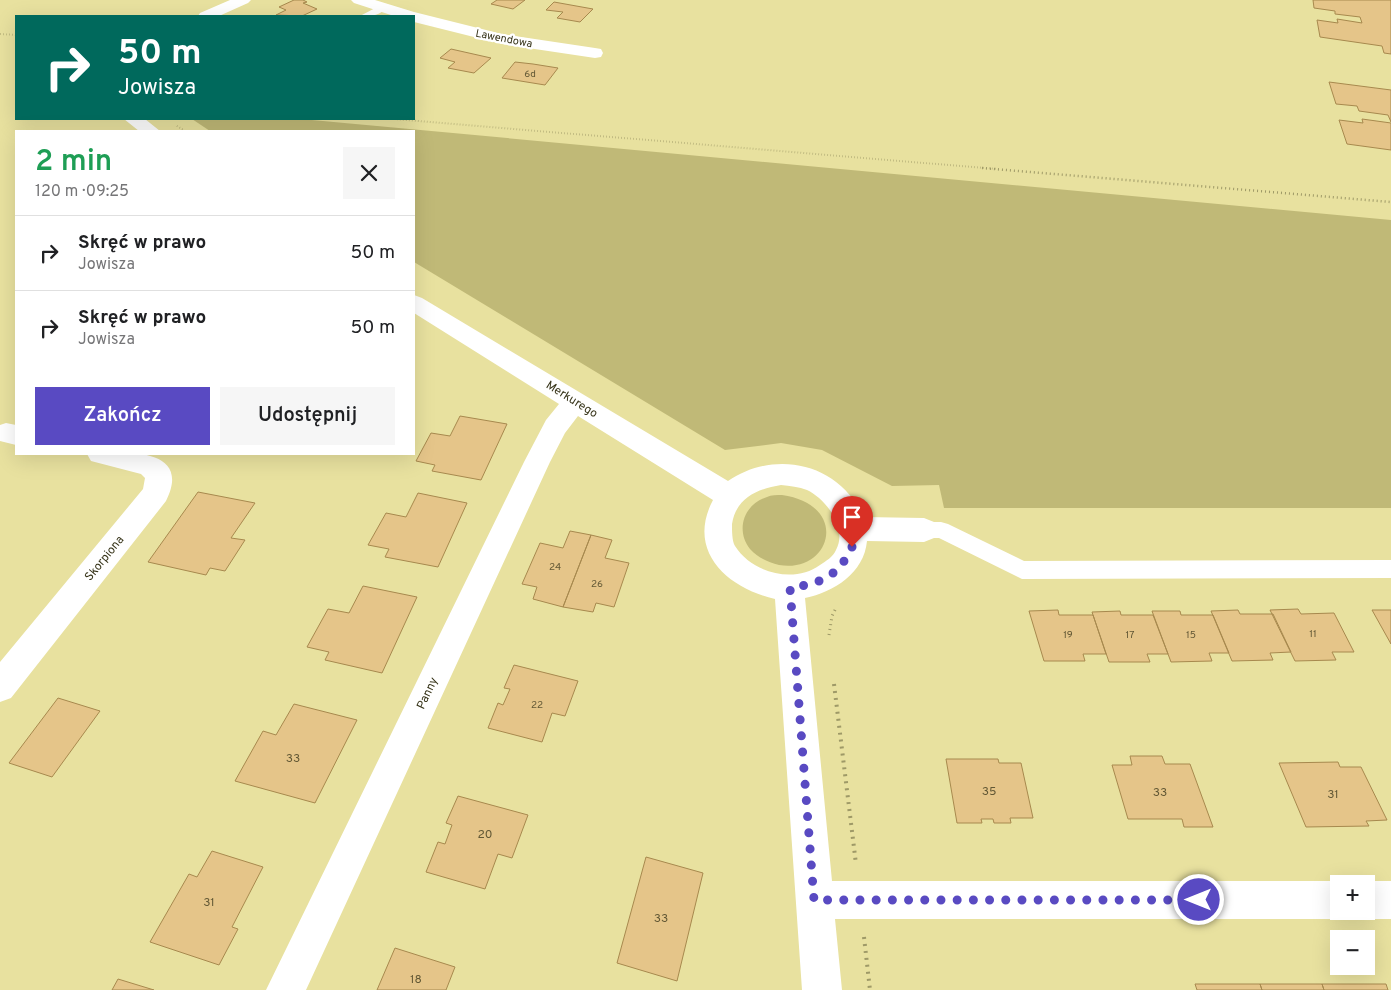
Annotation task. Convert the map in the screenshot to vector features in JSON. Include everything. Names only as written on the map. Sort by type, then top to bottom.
[{"type":"street","points":[[208,15],[243,0]]},
{"type":"street","points":[[359,0],[406,15]]},
{"type":"street","name":"Lawendowa","points":[[415,18],[502,39],[595,53]]},
{"type":"street","points":[[134,120],[149,130]]},
{"type":"street","name":"Merkurego","points":[[415,304],[729,496]]},
{"type":"street","name":"Panny","points":[[286,990],[537,462],[555,427],[576,401]]},
{"type":"street","name":"Skorpiona","points":[[0,687],[156,493],[159,475],[149,465],[104,455]]},
{"type":"street","points":[[781,474],[802,477],[821,484],[836,496],[848,512],[853,529],[852,547],[844,563],[824,579],[811,585],[790,588],[764,584],[741,572],[725,554],[717,534],[719,514],[729,496],[743,484],[761,477],[781,474]]},
{"type":"street","points":[[853,529],[924,530]]},
{"type":"street","points":[[790,588],[822,990]]},
{"type":"street","points":[[814,900],[1330,900]]},
{"type":"street","points":[[1375,900],[1391,900]]},
{"type":"lane","points":[[367,15],[381,8]]},
{"type":"lane","points":[[924,530],[941,530],[1022,570],[1391,569]]},
{"type":"path","points":[[0,34],[15,35]]},
{"type":"path","points":[[406,120],[1391,202]]},
{"type":"shaded area","points":[[194,120],[312,120],[1391,220],[1391,508],[944,508],[939,485],[892,486],[822,450],[781,443],[725,450],[415,263],[415,130],[208,130]]},
{"type":"shaded area","points":[[782,495],[804,501],[818,511],[825,524],[826,537],[821,549],[811,559],[797,565],[779,565],[760,557],[750,549],[745,542],[743,534],[744,518],[753,505],[769,496]]},
{"type":"building","points":[[294,0],[303,0],[307,2],[303,3],[317,9],[304,15],[276,15],[286,10],[279,7]]},
{"type":"building","points":[[497,0],[525,0],[513,9],[491,4]]},
{"type":"building","points":[[1313,0],[1391,0],[1391,54],[1384,53],[1382,46],[1320,37],[1317,20],[1338,23],[1337,19],[1362,23],[1360,17],[1335,14],[1335,11],[1314,8]]},
{"type":"building","points":[[554,2],[593,9],[580,22],[557,18],[563,12],[546,10]]},
{"type":"building","points":[[451,49],[491,58],[474,73],[448,68],[455,62],[440,58]]},
{"type":"building","points":[[515,62],[558,68],[545,85],[502,78]]},
{"type":"building","points":[[1329,82],[1391,90],[1391,122],[1388,115],[1359,111],[1357,106],[1336,104]]},
{"type":"building","points":[[1362,119],[1391,123],[1391,150],[1347,144],[1339,120],[1363,123]]},
{"type":"building","points":[[460,416],[507,424],[481,480],[432,471],[435,465],[416,461],[431,433],[450,436]]},
{"type":"building","points":[[198,492],[255,503],[231,538],[245,540],[225,571],[210,568],[206,575],[148,562]]},
{"type":"building","points":[[418,493],[467,503],[438,567],[385,557],[389,549],[368,545],[386,513],[406,517]]},
{"type":"building","points":[[570,531],[591,535],[563,607],[533,599],[537,587],[522,584],[540,543],[563,548]]},
{"type":"building","points":[[591,535],[612,540],[605,558],[629,563],[614,607],[596,603],[593,612],[563,607]]},
{"type":"building","points":[[363,586],[417,597],[382,673],[325,660],[329,652],[307,647],[328,609],[349,613]]},
{"type":"building","points":[[1298,609],[1301,614],[1334,613],[1354,652],[1332,652],[1336,660],[1295,661],[1270,610]]},
{"type":"building","points":[[1058,610],[1059,615],[1093,615],[1106,654],[1083,654],[1085,661],[1044,661],[1029,611]]},
{"type":"building","points":[[1238,610],[1240,614],[1273,614],[1291,652],[1270,653],[1273,660],[1232,661],[1211,611]]},
{"type":"building","points":[[1372,610],[1391,610],[1391,644]]},
{"type":"building","points":[[1120,611],[1121,615],[1153,615],[1168,654],[1147,654],[1150,662],[1109,662],[1092,612]]},
{"type":"building","points":[[1152,611],[1180,611],[1181,615],[1213,615],[1229,653],[1209,653],[1212,661],[1171,662]]},
{"type":"building","points":[[514,665],[578,681],[565,716],[552,713],[542,742],[488,728],[498,703],[503,705],[510,689],[504,688]]},
{"type":"building","points":[[58,698],[100,711],[52,777],[9,763]]},
{"type":"building","points":[[294,704],[357,720],[315,803],[235,781],[263,731],[276,735]]},
{"type":"building","points":[[1130,756],[1162,756],[1165,764],[1190,764],[1213,827],[1184,827],[1182,819],[1128,819],[1112,765],[1132,765]]},
{"type":"building","points":[[946,759],[998,759],[999,763],[1021,763],[1033,818],[1010,818],[1011,823],[994,823],[993,819],[981,819],[982,823],[957,823]]},
{"type":"building","points":[[1338,762],[1340,767],[1361,767],[1387,820],[1366,821],[1369,826],[1306,827],[1279,763]]},
{"type":"building","points":[[458,796],[528,815],[512,858],[498,854],[485,889],[426,872],[438,842],[445,844],[452,825],[446,823]]},
{"type":"building","points":[[212,851],[263,867],[232,927],[238,929],[219,965],[150,942],[189,874],[197,877]]},
{"type":"building","points":[[646,857],[703,873],[677,981],[617,963]]},
{"type":"building","points":[[395,948],[455,967],[446,990],[377,990]]},
{"type":"building","points":[[118,979],[154,990],[112,990]]},
{"type":"building","points":[[1195,984],[1260,984],[1262,990],[1197,990]]},
{"type":"building","points":[[1260,984],[1322,984],[1324,990],[1262,990]]},
{"type":"building","points":[[1322,984],[1386,984],[1388,990],[1324,990]]},
{"type":"route","points":[[852,547],[844,563],[830,576],[811,585],[790,588],[814,900],[1199,900]]}]
